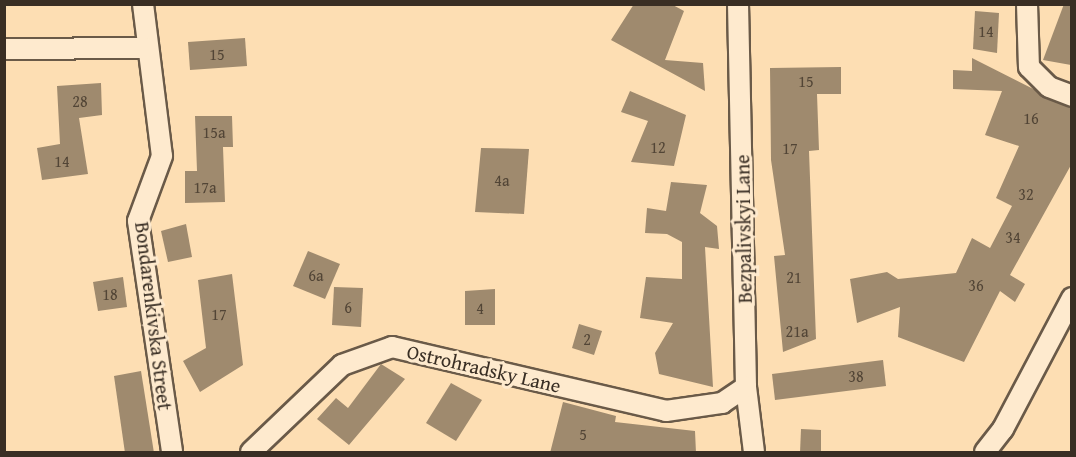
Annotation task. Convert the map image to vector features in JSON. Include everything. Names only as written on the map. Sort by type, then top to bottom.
[{"type":"street","name":"Bondarenkivska Street","points":[[143,4],[145,48],[162,156],[138,221],[172,453]]},
{"type":"street","name":"Bezpalivskyi Lane","points":[[738,4],[746,387],[754,453]]},
{"type":"street","points":[[1027,4],[1029,67],[1049,87],[1071,96]]},
{"type":"street","points":[[4,49],[145,48]]},
{"type":"street","points":[[985,453],[1004,429],[1071,298]]},
{"type":"street","name":"Ostrohradsky Lane","points":[[251,453],[342,365],[392,348],[666,411],[722,403],[746,387]]},
{"type":"building","points":[[634,4],[671,4],[684,11],[665,60],[703,63],[705,91],[611,40]]},
{"type":"building","points":[[1064,4],[1071,4],[1071,65],[1043,60]]},
{"type":"building","points":[[975,11],[999,13],[997,53],[973,49]]},
{"type":"building","points":[[245,38],[247,66],[190,70],[188,42]]},
{"type":"building","points":[[972,58],[1071,108],[1071,165],[1010,275],[1025,284],[1015,302],[1000,291],[964,362],[898,337],[900,307],[857,323],[850,279],[887,272],[898,279],[956,273],[972,238],[990,248],[1012,206],[996,198],[1019,146],[985,135],[1002,91],[953,89],[953,70],[972,71]]},
{"type":"building","points":[[841,67],[841,94],[817,94],[819,150],[809,151],[816,339],[783,352],[774,256],[785,255],[771,160],[770,68]]},
{"type":"building","points":[[101,83],[102,115],[79,118],[88,174],[42,180],[37,148],[60,144],[57,86]]},
{"type":"building","points":[[630,91],[686,115],[674,166],[631,162],[648,121],[621,112]]},
{"type":"building","points":[[195,116],[232,116],[233,147],[223,147],[225,202],[185,203],[185,171],[197,171]]},
{"type":"building","points":[[481,148],[529,149],[524,214],[475,212]]},
{"type":"building","points":[[671,182],[707,185],[700,213],[717,226],[719,249],[705,247],[713,387],[659,374],[655,353],[673,323],[640,318],[646,277],[682,279],[682,242],[667,234],[645,233],[647,208],[666,211]]},
{"type":"building","points":[[186,224],[192,257],[168,262],[161,231]]},
{"type":"building","points":[[308,251],[340,264],[325,299],[293,286]]},
{"type":"building","points":[[232,274],[243,365],[200,392],[183,361],[206,348],[198,280]]},
{"type":"building","points":[[123,277],[127,307],[98,311],[93,282]]},
{"type":"building","points":[[334,287],[363,288],[361,327],[332,325]]},
{"type":"building","points":[[495,289],[495,325],[465,325],[465,291]]},
{"type":"building","points":[[579,324],[602,331],[594,355],[572,348]]},
{"type":"building","points":[[883,360],[886,386],[775,400],[772,374]]},
{"type":"building","points":[[381,364],[405,379],[349,445],[317,419],[336,398],[348,408]]},
{"type":"building","points":[[141,371],[154,453],[125,453],[114,376]]},
{"type":"building","points":[[451,383],[482,400],[456,441],[426,423]]},
{"type":"building","points":[[563,402],[616,416],[615,422],[695,431],[696,453],[550,453]]},
{"type":"building","points":[[801,429],[821,430],[821,453],[800,453]]}]
